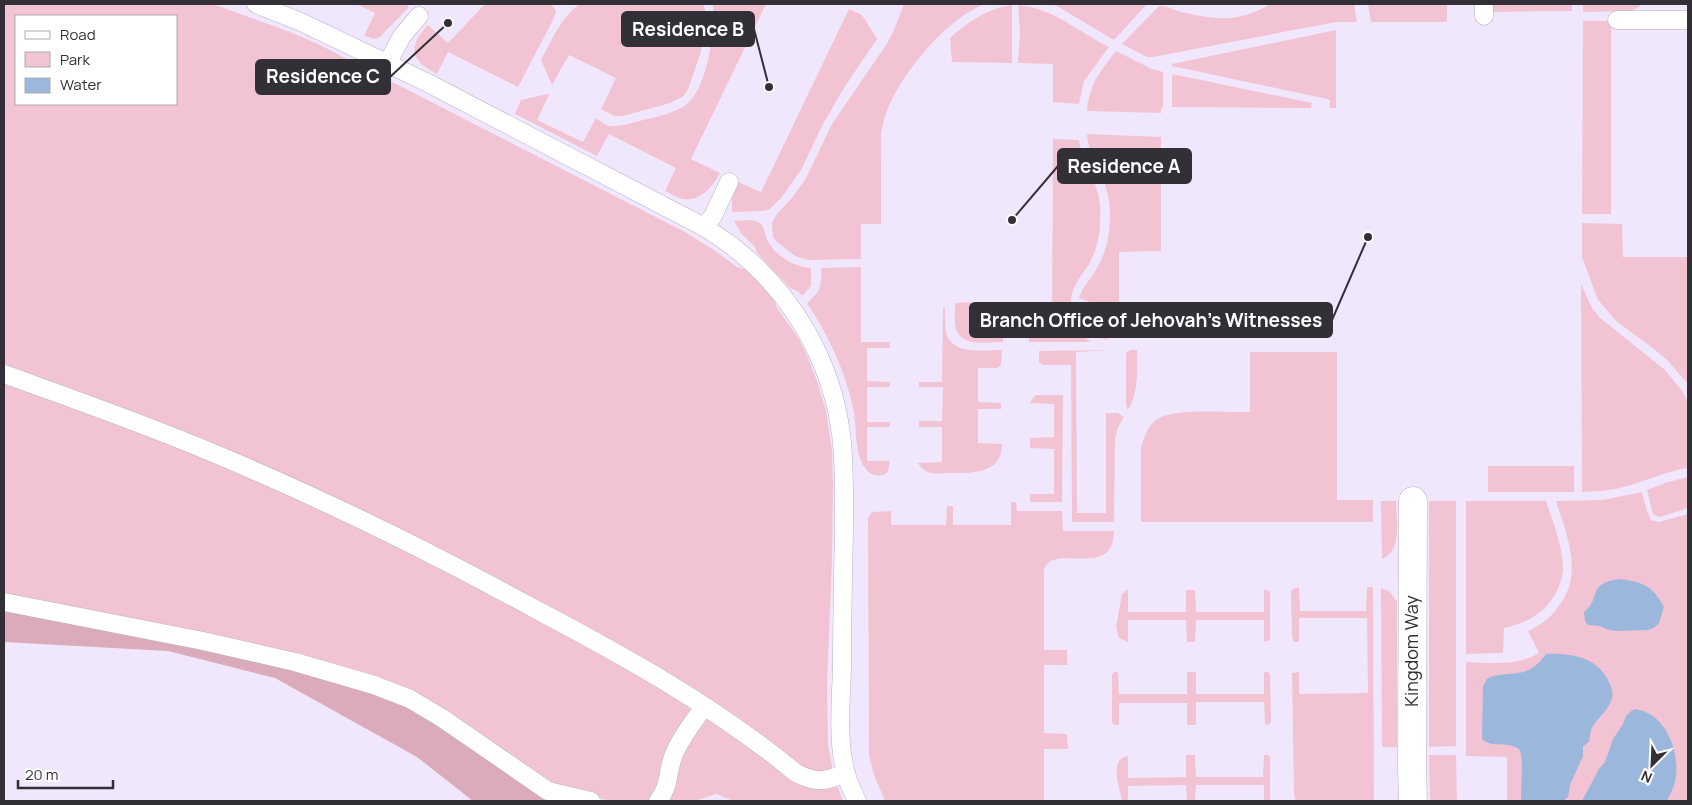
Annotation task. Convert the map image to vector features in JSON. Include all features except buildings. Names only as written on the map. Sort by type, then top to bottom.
[{"type":"street","name":"Kingdom Way","points":[[1413,501],[1413,801]]},
{"type":"lane","points":[[256,4],[301,22],[387,64],[704,227],[738,250],[792,308],[812,342],[828,379],[841,434],[844,488],[841,725],[845,773],[857,801]]},
{"type":"lane","points":[[1616,20],[1659,12],[1688,20]]},
{"type":"lane","points":[[387,64],[402,36],[419,16]]},
{"type":"lane","points":[[704,227],[713,216],[729,182]]},
{"type":"lane","points":[[4,374],[201,448],[322,502],[491,585],[651,672],[704,706],[803,777],[822,781],[845,773]]},
{"type":"lane","points":[[4,602],[203,641],[295,662],[374,685],[410,699],[442,718],[548,791],[591,801]]},
{"type":"lane","points":[[658,801],[664,794],[668,782],[672,757],[704,706]]},
{"type":"green space","points":[[4,4],[213,4],[318,44],[683,231],[737,267],[748,270],[774,299],[777,308],[799,339],[817,381],[826,411],[832,450],[833,486],[827,682],[828,744],[833,771],[816,773],[799,766],[708,701],[127,411],[4,365]]},
{"type":"green space","points":[[356,4],[405,4],[409,7],[380,37],[374,39],[364,36],[375,13]]},
{"type":"green space","points":[[485,4],[551,4],[556,11],[518,87],[448,52],[437,74],[421,64],[414,52],[417,40],[428,25],[448,43]]},
{"type":"green space","points":[[580,4],[704,4],[701,52],[684,96],[670,103],[623,116],[614,116],[601,109],[616,78],[569,55],[552,85],[541,60],[562,22]]},
{"type":"green space","points":[[713,4],[766,4],[691,159],[720,173],[709,189],[698,197],[692,199],[679,198],[665,191],[676,168],[609,134],[597,156],[515,114],[521,100],[547,94],[549,95],[537,120],[583,142],[596,118],[609,126],[617,126],[660,116],[681,108],[693,97],[705,73],[713,28]]},
{"type":"green space","points":[[904,4],[984,4],[961,17],[937,38],[914,65],[894,95],[887,110],[881,132],[881,224],[861,224],[861,259],[808,260],[795,256],[773,237],[772,223],[777,214],[805,180],[832,124],[886,45]]},
{"type":"green space","points":[[1050,4],[1147,4],[1114,40],[1057,6]]},
{"type":"green space","points":[[1271,4],[1354,4],[1357,22],[1336,22],[1153,57],[1147,57],[1122,44],[1159,6],[1194,15],[1227,18],[1248,14]]},
{"type":"green space","points":[[1368,4],[1447,4],[1447,22],[1371,22]]},
{"type":"green space","points":[[1490,4],[1572,4],[1572,11],[1490,12]]},
{"type":"green space","points":[[1583,4],[1641,4],[1638,8],[1631,11],[1583,12]]},
{"type":"green space","points":[[1012,5],[1012,63],[952,62],[950,38],[979,17],[995,9]]},
{"type":"green space","points":[[1018,5],[1031,7],[1054,16],[1109,47],[1084,81],[1079,104],[1053,102],[1053,64],[1018,63],[1020,32]]},
{"type":"green space","points":[[849,9],[862,15],[877,39],[844,88],[823,124],[801,170],[781,198],[770,209],[764,211],[732,212],[732,195],[736,181],[761,192]]},
{"type":"green space","points":[[1583,21],[1611,21],[1611,214],[1582,214]]},
{"type":"green space","points":[[1336,30],[1336,108],[1330,108],[1330,100],[1327,99],[1172,66],[1172,64]]},
{"type":"green space","points":[[1116,51],[1150,68],[1163,72],[1163,107],[1161,108],[1161,113],[1087,111],[1093,85]]},
{"type":"green space","points":[[1172,74],[1312,103],[1311,108],[1172,107]]},
{"type":"green space","points":[[1087,134],[1161,137],[1161,251],[1119,252],[1119,304],[1095,304],[1079,298],[1102,259],[1110,227],[1108,195],[1103,178],[1089,148]]},
{"type":"green space","points":[[1053,139],[1079,140],[1099,198],[1099,237],[1092,257],[1072,292],[1071,300],[1072,315],[1075,322],[1090,342],[1029,342],[1029,318],[1052,318]]},
{"type":"green space","points":[[751,220],[760,223],[772,248],[782,257],[799,266],[811,268],[811,286],[802,296],[799,292],[790,288],[758,254],[734,221]]},
{"type":"green space","points":[[1582,223],[1622,224],[1623,257],[1688,257],[1688,384],[1667,360],[1616,321],[1598,300],[1582,257]]},
{"type":"green space","points":[[861,267],[861,342],[890,342],[890,348],[867,348],[867,381],[890,382],[890,387],[867,387],[867,422],[890,422],[890,427],[867,427],[867,461],[890,461],[888,472],[879,475],[870,473],[861,462],[857,447],[850,394],[829,340],[807,303],[820,287],[821,268]]},
{"type":"green space","points":[[1581,284],[1592,308],[1599,317],[1665,370],[1683,392],[1688,402],[1688,468],[1672,471],[1619,488],[1582,492]]},
{"type":"green space","points":[[971,302],[971,318],[1003,318],[1003,342],[984,343],[970,341],[959,335],[955,327],[955,303]]},
{"type":"green space","points":[[1078,303],[1087,308],[1107,310],[1107,340],[1096,335],[1086,326],[1080,315]]},
{"type":"green space","points":[[943,308],[945,308],[946,332],[949,340],[955,345],[978,351],[1002,350],[1001,365],[997,368],[978,368],[978,402],[1001,403],[1001,409],[978,409],[978,443],[1002,444],[1001,454],[997,462],[984,470],[967,473],[937,474],[928,472],[918,463],[942,462],[942,427],[919,427],[919,421],[942,421],[943,387],[919,387],[919,382],[942,382]]},
{"type":"green space","points":[[1113,350],[1076,352],[1077,513],[1106,513],[1106,413],[1118,413],[1124,417],[1118,427],[1115,438],[1114,522],[1072,522],[1071,365],[1043,365],[1039,362],[1039,351]]},
{"type":"green space","points":[[1130,350],[1137,350],[1137,373],[1136,388],[1128,410],[1126,405],[1126,353]]},
{"type":"green space","points":[[1250,352],[1337,352],[1337,500],[1373,500],[1373,522],[1141,522],[1141,447],[1153,422],[1175,413],[1250,412]]},
{"type":"green space","points":[[4,381],[159,439],[297,498],[365,530],[499,598],[695,708],[650,801],[612,801],[553,788],[368,674],[236,642],[4,597]]},
{"type":"green space","points":[[1036,395],[1063,395],[1062,502],[1030,502],[1030,494],[1054,494],[1054,449],[1030,448],[1030,438],[1054,437],[1054,404],[1030,403]]},
{"type":"green space","points":[[1488,466],[1574,466],[1574,492],[1488,492]]},
{"type":"green space","points":[[1688,477],[1688,508],[1660,517],[1654,515],[1647,490]]},
{"type":"green space","points":[[1642,492],[1651,520],[1659,522],[1688,514],[1688,801],[1466,801],[1507,800],[1507,757],[1466,756],[1466,662],[1513,662],[1539,653],[1528,631],[1537,627],[1552,615],[1558,607],[1566,595],[1572,569],[1565,528],[1556,501],[1603,500]]},
{"type":"green space","points":[[1381,501],[1396,501],[1397,525],[1396,542],[1393,549],[1389,555],[1382,559]]},
{"type":"green space","points":[[1429,501],[1456,501],[1456,746],[1429,747]]},
{"type":"green space","points":[[1466,501],[1546,501],[1559,541],[1563,570],[1557,591],[1539,613],[1514,626],[1504,628],[1503,653],[1466,654]]},
{"type":"green space","points":[[1011,502],[1016,502],[1017,511],[1062,511],[1063,531],[1114,531],[1112,544],[1107,552],[1099,557],[1059,559],[1048,563],[1044,570],[1044,650],[1067,650],[1067,665],[1044,665],[1044,733],[1067,734],[1068,749],[1044,749],[1044,801],[885,801],[874,775],[869,756],[868,518],[872,512],[891,511],[891,525],[946,525],[947,506],[953,506],[953,525],[1011,525]]},
{"type":"green space","points":[[1299,587],[1300,611],[1366,611],[1367,587],[1373,587],[1374,801],[1296,801],[1294,795],[1292,673],[1299,672],[1299,694],[1368,693],[1367,618],[1299,618],[1299,642],[1294,642],[1292,637],[1291,592]]},
{"type":"green space","points":[[1381,588],[1390,592],[1397,602],[1397,747],[1382,747]]},
{"type":"green space","points":[[1128,589],[1128,612],[1186,612],[1186,590],[1195,590],[1196,612],[1264,612],[1264,589],[1270,592],[1270,640],[1264,642],[1264,620],[1196,620],[1195,642],[1187,642],[1186,620],[1128,620],[1128,642],[1119,638],[1116,627],[1122,594]]},
{"type":"green space","points":[[1114,672],[1118,672],[1119,694],[1187,694],[1187,672],[1196,672],[1196,694],[1264,694],[1264,672],[1268,672],[1270,674],[1271,722],[1268,725],[1265,724],[1264,702],[1196,702],[1196,725],[1187,725],[1187,703],[1119,703],[1119,725],[1114,725],[1112,722],[1112,675]]},
{"type":"green space","points":[[704,715],[781,771],[837,785],[843,801],[733,801],[717,794],[694,801],[666,801],[675,766]]},
{"type":"green space","points":[[1186,755],[1195,755],[1196,777],[1263,777],[1264,755],[1268,755],[1270,757],[1270,801],[1264,801],[1264,785],[1196,785],[1195,801],[1187,801],[1186,785],[1128,786],[1128,801],[1122,801],[1117,768],[1118,762],[1122,758],[1128,756],[1128,778],[1186,777]]},
{"type":"green space","points":[[1429,755],[1456,755],[1457,801],[1430,801]]},
{"type":"shaded area","points":[[4,608],[267,660],[406,703],[562,801],[473,801],[417,757],[275,678],[168,651],[4,642]]},
{"type":"water","points":[[1620,579],[1647,586],[1656,594],[1664,607],[1659,623],[1654,628],[1648,630],[1615,631],[1600,626],[1588,625],[1585,621],[1584,612],[1592,602],[1598,588],[1609,581]]},
{"type":"water","points":[[1546,654],[1565,654],[1591,662],[1598,667],[1609,682],[1612,696],[1609,705],[1591,731],[1589,742],[1583,746],[1583,756],[1570,785],[1568,797],[1563,801],[1521,801],[1522,761],[1520,750],[1511,745],[1491,744],[1482,739],[1483,686],[1490,677],[1520,673],[1533,668]]},
{"type":"water","points":[[1635,709],[1654,717],[1668,734],[1672,744],[1675,755],[1676,776],[1674,786],[1667,801],[1582,801],[1599,769],[1605,762],[1613,739],[1626,716]]},
{"type":"place","name":"Residence C","points":[[448,23]]},
{"type":"place","name":"Residence B","points":[[769,87]]},
{"type":"place","name":"Residence A","points":[[1012,220]]},
{"type":"place","name":"Branch Office of Jehovah's Witnesses","points":[[1368,237]]}]
